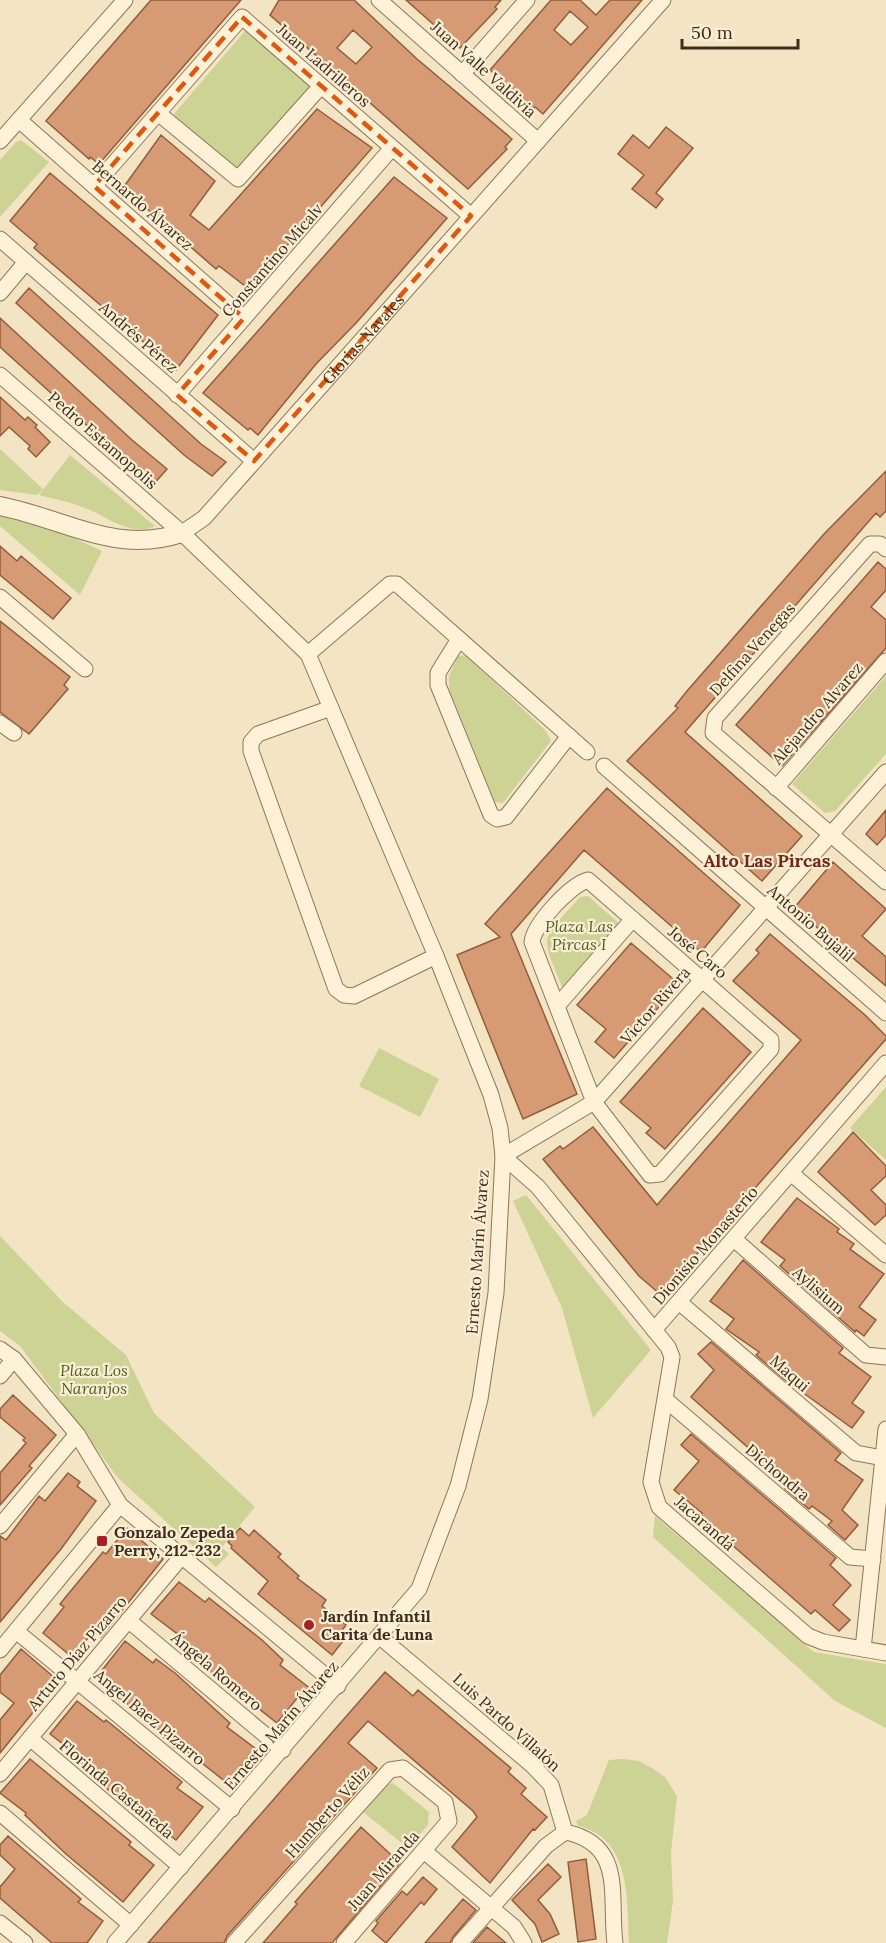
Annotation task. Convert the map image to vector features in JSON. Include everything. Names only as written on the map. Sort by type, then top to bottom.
[{"type":"street","points":[[0,141],[125,0]]},
{"type":"street","name":"Juan Valle Valdivia","points":[[379,0],[538,141]]},
{"type":"street","points":[[462,74],[527,0]]},
{"type":"street","name":"Glorias Navales","points":[[0,506],[40,515],[116,540],[158,541],[182,533],[204,518],[663,0]]},
{"type":"street","name":"Juan Ladrilleros","points":[[94,186],[242,17],[471,216]]},
{"type":"street","points":[[158,114],[238,178],[321,86]]},
{"type":"street","name":"Bernardo Álvarez","points":[[18,120],[244,318]]},
{"type":"street","name":"Constantino Micalv","points":[[177,395],[392,148]]},
{"type":"street","name":"Andrés Pérez","points":[[0,239],[254,461]]},
{"type":"street","points":[[0,293],[26,262]]},
{"type":"street","name":"Pedro Estamopolis","points":[[0,375],[182,533],[308,654]]},
{"type":"street","name":"Delfina Venegas","points":[[886,549],[880,544],[870,544],[715,718],[713,733],[886,882]]},
{"type":"street","points":[[308,654],[390,584],[397,584],[587,752]]},
{"type":"street","points":[[0,597],[85,669]]},
{"type":"street","points":[[459,639],[438,673],[438,685],[491,815],[497,819],[506,817],[569,736]]},
{"type":"street","name":"Ernesto Marín Álvarez","points":[[115,1943],[419,1589],[458,1486],[480,1399],[496,1293],[502,1156],[500,1128],[491,1095],[436,956],[308,654]]},
{"type":"street","name":"Alejandro Alvarez","points":[[776,788],[886,661]]},
{"type":"street","points":[[331,708],[258,734],[251,742],[251,751],[336,989],[344,995],[354,996],[436,956]]},
{"type":"street","points":[[0,723],[14,733]]},
{"type":"street","name":"Antonio Bujalil","points":[[604,766],[886,1013]]},
{"type":"street","name":"Victor Rivera","points":[[502,1156],[594,1102],[885,775]]},
{"type":"street","name":"José Caro","points":[[588,880],[632,920],[771,1040],[771,1049],[660,1174],[650,1174],[594,1102],[532,942],[533,932],[576,883],[588,880]]},
{"type":"street","points":[[557,1006],[632,920]]},
{"type":"street","name":"Dionisio Monasterio","points":[[502,1156],[538,1187],[654,1330],[792,1174],[886,1063]]},
{"type":"street","points":[[792,1174],[886,1255]]},
{"type":"street","name":"Aylisium","points":[[734,1239],[866,1355],[886,1357]]},
{"type":"street","name":"Maqui","points":[[679,1302],[856,1453],[883,1458]]},
{"type":"street","name":"Jacarandá","points":[[654,1330],[672,1357],[651,1482],[659,1507],[808,1636],[886,1653]]},
{"type":"street","points":[[0,1349],[14,1359],[77,1434],[120,1505],[338,1686]]},
{"type":"street","points":[[0,1376],[14,1359]]},
{"type":"street","name":"Dichondra","points":[[666,1400],[850,1557],[873,1559]]},
{"type":"street","points":[[864,1649],[886,1429]]},
{"type":"street","points":[[0,1526],[77,1434]]},
{"type":"street","points":[[0,1650],[120,1505]]},
{"type":"street","name":"Arturo Díaz Pizarro","points":[[0,1774],[182,1556]]},
{"type":"street","name":"Ángela Romero","points":[[128,1620],[283,1750]]},
{"type":"street","name":"Angel Baez Pizarro","points":[[16,1631],[232,1809]]},
{"type":"street","name":"Luis Pardo Villalón","points":[[379,1636],[533,1766],[551,1785],[565,1832]]},
{"type":"street","name":"Florinda Castañeda","points":[[30,1738],[181,1867]]},
{"type":"street","name":"Humberto Véliz","points":[[234,1943],[390,1770],[403,1768],[445,1802],[450,1821]]},
{"type":"street","points":[[0,1813],[131,1925]]},
{"type":"street","name":"Juan Miranda","points":[[344,1943],[450,1821]]},
{"type":"street","points":[[460,1943],[546,1846],[565,1832],[591,1842],[608,1863],[612,1881],[615,1943]]},
{"type":"street","points":[[424,1851],[514,1927],[524,1943]]},
{"type":"street","points":[[0,1923],[25,1943]]},
{"type":"highlighted area","points":[[242,17],[471,216],[254,461],[177,395],[244,318],[94,186]]},
{"type":"green space","points":[[245,31],[311,86],[239,171],[173,115]]},
{"type":"green space","points":[[21,140],[49,162],[0,217],[0,160],[16,142]]},
{"type":"green space","points":[[0,449],[43,489],[37,495],[0,490]]},
{"type":"green space","points":[[70,455],[155,526],[146,529],[128,528],[79,506],[39,495]]},
{"type":"green space","points":[[0,514],[50,527],[102,551],[80,595],[0,526]]},
{"type":"green space","points":[[466,655],[546,731],[551,741],[503,803],[495,802],[449,689],[449,676],[458,656]]},
{"type":"green space","points":[[886,676],[886,754],[835,811],[825,813],[792,784]]},
{"type":"green space","name":"Plaza Las Pircas I","points":[[588,896],[621,925],[563,989],[550,957],[547,939],[557,923],[580,897]]},
{"type":"green space","points":[[379,1048],[439,1079],[420,1117],[359,1086]]},
{"type":"green space","points":[[886,1087],[886,1160],[850,1128]]},
{"type":"green space","points":[[526,1195],[651,1350],[593,1418],[562,1308],[513,1201]]},
{"type":"green space","name":"Plaza Los Naranjos","points":[[0,1236],[64,1303],[126,1355],[154,1413],[255,1507],[222,1547],[229,1554],[216,1567],[118,1478],[20,1346],[0,1331]]},
{"type":"green space","points":[[655,1516],[814,1652],[886,1664],[886,1728],[835,1701],[653,1537]]},
{"type":"green space","points":[[609,1760],[639,1761],[652,1768],[665,1777],[677,1796],[671,1853],[673,1901],[667,1943],[629,1943],[626,1890],[617,1857],[608,1843],[595,1833],[578,1826],[576,1821],[587,1815]]},
{"type":"green space","points":[[393,1783],[429,1812],[428,1825],[408,1848],[363,1812],[385,1785]]},
{"type":"building","points":[[151,0],[241,0],[99,164],[90,157],[89,159],[46,121]]},
{"type":"building","points":[[279,0],[354,0],[417,59],[512,139],[505,147],[507,149],[468,189],[270,15]],"holes":[[[353,30],[372,47],[356,64],[337,48]]]},
{"type":"building","points":[[406,0],[501,0],[495,7],[497,9],[460,48]]},
{"type":"building","points":[[551,0],[580,0],[596,15],[610,0],[642,0],[543,114],[535,107],[533,109],[490,70]],"holes":[[[570,11],[588,27],[571,45],[554,30]]]},
{"type":"building","points":[[317,109],[372,148],[249,289],[219,266],[216,269],[123,188],[161,135],[215,181],[190,215],[209,230]]},
{"type":"building","points":[[666,127],[693,148],[656,193],[663,199],[656,208],[632,189],[644,175],[618,154],[633,135],[649,148]]},
{"type":"building","points":[[50,173],[218,315],[176,370],[34,248],[37,244],[10,221]]},
{"type":"building","points":[[394,177],[447,218],[357,322],[316,364],[258,435],[250,428],[248,430],[203,393]]},
{"type":"building","points":[[29,288],[201,444],[226,462],[212,476],[184,455],[16,303]]},
{"type":"building","points":[[0,318],[132,440],[167,469],[153,485],[0,347]]},
{"type":"building","points":[[0,397],[25,420],[28,417],[37,425],[35,427],[50,442],[36,457],[28,449],[30,446],[9,427],[0,436]]},
{"type":"building","points":[[886,471],[886,511],[880,517],[876,513],[685,732],[802,836],[762,881],[627,761],[678,708],[675,706],[687,691],[824,534]]},
{"type":"building","points":[[0,546],[17,561],[21,556],[71,598],[53,619],[0,575]]},
{"type":"building","points":[[878,562],[886,569],[886,590],[871,607],[886,620],[886,648],[782,766],[736,725]]},
{"type":"building","points":[[0,621],[70,677],[64,685],[68,689],[29,734],[0,712]]},
{"type":"building","points":[[607,788],[740,905],[701,952],[584,850],[511,934],[577,1094],[523,1119],[457,955],[500,937],[485,924]]},
{"type":"building","points":[[886,810],[886,835],[877,845],[866,834]]},
{"type":"building","points":[[833,862],[886,909],[862,936],[886,957],[886,986],[794,908]]},
{"type":"building","points":[[770,934],[865,1015],[886,1036],[886,1039],[661,1295],[639,1276],[543,1159],[560,1146],[563,1149],[593,1127],[657,1205],[801,1040],[733,981],[759,953],[756,950]]},
{"type":"building","points":[[631,943],[679,984],[614,1058],[595,1042],[606,1029],[577,1005]]},
{"type":"building","points":[[703,1008],[751,1052],[665,1149],[646,1133],[651,1128],[620,1102]]},
{"type":"building","points":[[853,1132],[886,1166],[886,1176],[871,1190],[886,1205],[886,1215],[875,1225],[818,1172]]},
{"type":"building","points":[[797,1198],[839,1229],[837,1232],[854,1244],[850,1249],[884,1274],[859,1307],[876,1320],[864,1336],[856,1330],[855,1332],[780,1266],[785,1260],[761,1242]]},
{"type":"building","points":[[743,1260],[843,1348],[839,1353],[871,1377],[852,1403],[864,1412],[852,1428],[784,1379],[756,1355],[759,1352],[726,1329],[734,1319],[710,1301]]},
{"type":"building","points":[[711,1342],[841,1453],[835,1460],[863,1480],[842,1510],[858,1525],[845,1540],[828,1525],[832,1521],[812,1506],[809,1509],[785,1489],[789,1484],[691,1397],[714,1370],[698,1354]]},
{"type":"building","points":[[13,1395],[56,1435],[29,1466],[32,1468],[0,1505],[0,1473],[26,1443],[23,1440],[25,1438],[0,1417],[0,1409]]},
{"type":"building","points":[[691,1434],[836,1558],[830,1565],[851,1585],[833,1605],[850,1620],[839,1631],[815,1610],[811,1614],[699,1516],[702,1513],[674,1490],[699,1461],[681,1445]]},
{"type":"building","points":[[68,1473],[80,1482],[77,1486],[96,1501],[61,1549],[0,1622],[0,1536],[6,1540],[39,1496],[45,1501]]},
{"type":"building","points":[[127,1528],[163,1559],[101,1637],[94,1631],[72,1657],[43,1633],[64,1607],[60,1604],[103,1552],[106,1554]]},
{"type":"building","points":[[240,1528],[249,1536],[254,1530],[281,1554],[278,1557],[299,1576],[297,1578],[326,1600],[322,1606],[346,1625],[338,1636],[344,1640],[332,1655],[258,1594],[268,1581],[231,1548],[228,1542]]},
{"type":"building","points":[[179,1582],[205,1602],[209,1598],[262,1640],[283,1660],[280,1665],[311,1689],[302,1700],[298,1697],[277,1723],[249,1701],[247,1704],[236,1694],[237,1692],[194,1659],[176,1641],[180,1636],[151,1614]]},
{"type":"building","points":[[125,1641],[153,1663],[156,1659],[175,1673],[230,1723],[227,1727],[256,1749],[227,1783],[178,1744],[175,1748],[164,1738],[166,1736],[96,1678]]},
{"type":"building","points":[[21,1649],[56,1679],[37,1702],[39,1705],[0,1753],[0,1720],[14,1703],[0,1692],[0,1675]]},
{"type":"building","points":[[385,1672],[413,1696],[418,1690],[511,1768],[508,1772],[526,1788],[521,1794],[547,1817],[535,1830],[533,1829],[490,1883],[452,1847],[477,1817],[473,1811],[368,1721],[348,1743],[377,1768],[227,1936],[224,1943],[148,1943]]},
{"type":"building","points":[[77,1701],[104,1722],[106,1720],[182,1782],[177,1788],[203,1807],[176,1840],[106,1788],[74,1759],[77,1755],[50,1734]]},
{"type":"building","points":[[30,1759],[131,1842],[129,1845],[154,1865],[123,1902],[66,1854],[25,1815],[26,1813],[0,1793]]},
{"type":"building","points":[[361,1827],[400,1863],[332,1943],[263,1943],[297,1904],[295,1902]]},
{"type":"building","points":[[8,1836],[81,1899],[78,1902],[103,1921],[87,1943],[52,1943],[0,1898],[0,1887],[15,1869],[0,1855],[0,1845]]},
{"type":"building","points":[[586,1859],[596,1939],[578,1942],[568,1862]]},
{"type":"building","points":[[548,1864],[561,1877],[538,1900],[550,1914],[559,1934],[542,1942],[535,1924],[512,1900]]},
{"type":"building","points":[[423,1877],[437,1889],[424,1905],[421,1902],[386,1943],[372,1931],[378,1923],[376,1921],[402,1891],[407,1895]]},
{"type":"building","points":[[463,1899],[476,1910],[450,1943],[425,1943]]},
{"type":"building","points":[[487,1927],[506,1943],[473,1943]]},
{"type":"place","name":"Gonzalo Zepeda Perry, 212-232","points":[[102,1541]]},
{"type":"place","name":"Jardín Infantil Carita de Luna","points":[[309,1625]]},
{"type":"district","name":"Alto Las Pircas","points":[[767,860]]}]
